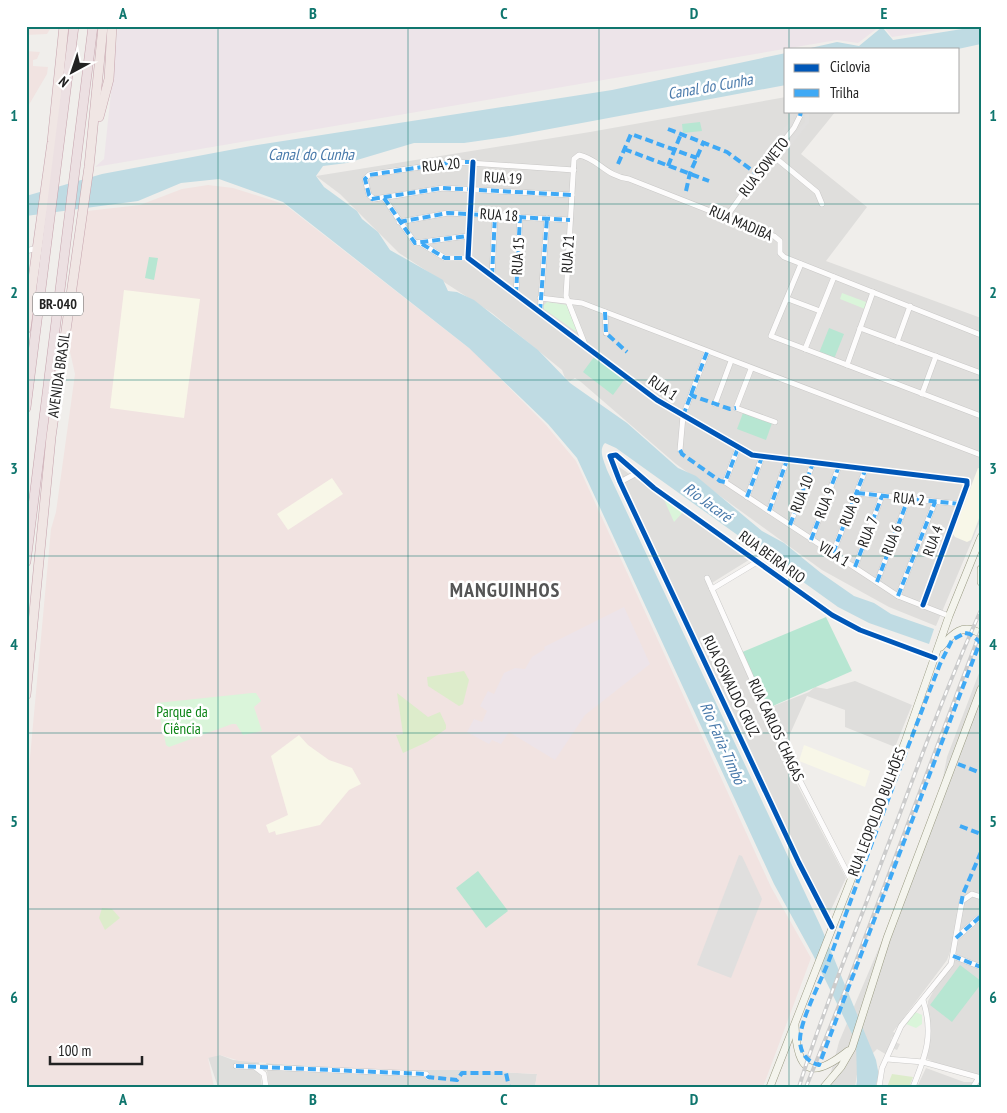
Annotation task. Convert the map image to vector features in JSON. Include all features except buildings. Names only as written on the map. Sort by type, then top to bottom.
[{"type":"highway","name":"AVENIDA BRASIL","points":[[26,408],[49,235],[64,26]]},
{"type":"highway","name":"AVENIDA BRASIL","points":[[26,329],[38,234],[55,152],[74,26]]},
{"type":"highway","name":"AVENIDA BRASIL","points":[[26,562],[93,26]]},
{"type":"highway","name":"AVENIDA BRASIL","points":[[26,695],[51,437],[91,155],[103,26]]},
{"type":"highway","points":[[91,155],[109,74],[112,26]]},
{"type":"main road","name":"RUA LEOPOLDO BULHÕES","points":[[770,1087],[851,880],[949,616],[981,537]]},
{"type":"main road","points":[[981,569],[981,582]]},
{"type":"main road","points":[[936,654],[955,631],[967,629],[981,634]]},
{"type":"main road","points":[[824,1087],[842,1067],[853,1045],[887,938],[981,689]]},
{"type":"main road","points":[[795,1022],[799,1054],[804,1064],[810,1068],[818,1069],[831,1065],[853,1045]]},
{"type":"street","name":"RUA SOWETO","points":[[727,216],[794,128],[800,116]]},
{"type":"street","points":[[772,155],[817,192],[822,204]]},
{"type":"street","name":"RUA MADIBA","points":[[574,156],[585,156],[609,174],[629,179],[774,236],[780,241],[782,255],[801,264],[981,335]]},
{"type":"street","name":"RUA 21","points":[[574,156],[568,300],[586,347]]},
{"type":"street","name":"RUA 20","points":[[374,199],[369,196],[366,185],[365,179],[369,175],[455,162],[574,170]]},
{"type":"street","points":[[384,198],[413,242],[422,244],[445,258],[468,258],[467,236],[473,162]]},
{"type":"street","name":"RUA 19","points":[[374,199],[443,188],[572,195]]},
{"type":"street","name":"RUA 18","points":[[399,222],[448,213],[570,220]]},
{"type":"street","points":[[492,276],[495,215]]},
{"type":"street","name":"RUA 15","points":[[516,295],[520,217]]},
{"type":"street","points":[[540,312],[547,218]]},
{"type":"street","points":[[422,244],[467,236]]},
{"type":"street","points":[[26,251],[37,248]]},
{"type":"street","name":"RUA 1","points":[[468,258],[586,347],[683,416],[738,448],[762,457],[962,480],[967,481],[967,485]]},
{"type":"street","points":[[801,264],[771,336],[981,416]]},
{"type":"street","points":[[804,349],[834,277]]},
{"type":"street","points":[[847,365],[873,292]]},
{"type":"street","points":[[540,298],[568,300],[605,312],[981,455]]},
{"type":"street","points":[[788,298],[820,311]]},
{"type":"street","points":[[897,342],[910,306]]},
{"type":"street","points":[[605,312],[606,333]]},
{"type":"street","points":[[860,328],[981,373]]},
{"type":"street","points":[[680,450],[683,416],[707,352]]},
{"type":"street","points":[[922,394],[936,356]]},
{"type":"street","points":[[715,404],[731,361]]},
{"type":"street","points":[[751,368],[736,408],[775,422]]},
{"type":"street","name":"VILA 1","points":[[738,448],[725,482],[898,596],[949,616]]},
{"type":"street","name":"RUA BEIRA RIO","points":[[610,456],[616,455],[637,473],[757,562],[844,622],[936,654]]},
{"type":"street","name":"RUA OSWALDO CRUZ","points":[[610,456],[620,482],[799,863],[832,927]]},
{"type":"street","points":[[747,497],[762,457]]},
{"type":"street","points":[[769,511],[788,460]]},
{"type":"street","name":"RUA 10","points":[[790,525],[814,463]]},
{"type":"street","name":"RUA 9","points":[[811,540],[839,466]]},
{"type":"street","name":"RUA 8","points":[[833,553],[866,468]]},
{"type":"street","points":[[620,482],[637,473]]},
{"type":"street","name":"RUA 4","points":[[923,605],[967,485]]},
{"type":"street","name":"RUA 2","points":[[857,493],[960,504]]},
{"type":"street","name":"RUA 7","points":[[855,567],[882,496]]},
{"type":"street","name":"RUA 6","points":[[877,582],[908,499]]},
{"type":"street","points":[[898,596],[935,502]]},
{"type":"street","points":[[712,589],[757,562]]},
{"type":"street","name":"RUA CARLOS CHAGAS","points":[[707,578],[779,740],[851,880]]},
{"type":"street","points":[[879,1087],[882,1068],[901,1026],[948,967],[953,956],[961,904],[968,895],[981,897]]},
{"type":"street","points":[[956,938],[981,916]]},
{"type":"street","points":[[953,956],[981,967]]},
{"type":"street","points":[[913,1087],[928,1041],[928,1023],[923,1000]]},
{"type":"street","points":[[887,1059],[922,1062],[979,1078],[973,1087]]},
{"type":"street","points":[[236,1066],[426,1074],[428,1077]]},
{"type":"street","points":[[253,1066],[262,1070],[266,1087]]},
{"type":"shaded area","points":[[26,26],[52,26],[47,34],[26,35]]},
{"type":"shaded area","points":[[118,26],[964,26],[892,37],[884,27],[879,27],[858,43],[837,40],[784,48],[95,167],[104,159]]},
{"type":"shaded area","points":[[26,51],[40,52],[37,59],[33,60],[33,66],[48,67],[47,74],[27,108]]},
{"type":"shaded area","points":[[784,97],[784,112],[835,112],[801,154],[867,207],[826,261],[981,318],[981,519],[936,626],[889,607],[822,570],[676,464],[581,382],[575,378],[570,381],[565,378],[562,370],[492,313],[399,253],[340,194],[316,176],[590,132]]},
{"type":"shaded area","points":[[790,112],[797,112],[793,115],[794,123],[769,155],[765,151],[789,122]]},
{"type":"shaded area","points":[[803,112],[809,112],[809,123],[785,153],[781,150],[805,121]]},
{"type":"shaded area","points":[[208,185],[233,188],[284,204],[474,352],[546,425],[576,461],[771,887],[811,958],[763,1087],[535,1087],[537,1074],[463,1070],[367,1070],[240,1061],[220,1055],[208,1058],[214,1087],[26,1087],[26,829],[29,827],[29,808],[26,801],[51,529],[56,512],[75,374],[69,347],[87,211],[140,205],[182,189]]},
{"type":"shaded area","points":[[124,290],[200,299],[184,418],[110,408]]},
{"type":"shaded area","points":[[609,460],[752,558],[707,586],[712,589],[766,709],[809,692],[815,687],[827,689],[855,681],[912,705],[895,747],[845,727],[845,710],[807,696],[781,754],[846,878],[827,918],[736,718]]},
{"type":"shaded area","points":[[978,468],[981,469],[981,513],[971,540],[967,542],[955,537],[953,534]]},
{"type":"shaded area","points":[[332,478],[343,494],[288,530],[277,514]]},
{"type":"shaded area","points":[[624,607],[650,664],[585,715],[555,760],[509,732],[501,744],[492,740],[489,744],[467,732],[474,719],[482,722],[487,711],[480,706],[488,691],[494,694],[504,673],[515,668],[525,669],[532,657],[545,649],[544,647]]},
{"type":"shaded area","points":[[979,673],[981,673],[981,1077],[937,1064],[924,1057],[928,1038],[928,1001],[953,955],[958,930],[947,960],[893,1032],[899,1035],[897,1038],[892,1037],[891,1041],[900,1044],[897,1050],[890,1047],[887,1055],[877,1049],[858,1068],[855,1087],[827,1087],[839,1042],[892,917],[942,783],[947,757]]},
{"type":"shaded area","points":[[299,735],[308,745],[329,760],[352,768],[361,784],[349,790],[320,825],[276,835],[275,831],[269,833],[266,825],[288,815],[271,756]]},
{"type":"shaded area","points":[[804,745],[870,771],[865,787],[799,761]]},
{"type":"shaded area","points":[[739,855],[742,856],[762,899],[731,978],[697,965]]},
{"type":"shaded area","points":[[220,1055],[233,1060],[259,1062],[262,1087],[218,1087],[208,1057]]},
{"type":"shaded area","points":[[266,1063],[367,1070],[463,1070],[537,1074],[535,1087],[269,1087]]},
{"type":"shaded area","points":[[926,1068],[964,1082],[981,1082],[981,1087],[917,1087]]},
{"type":"green space","points":[[700,122],[702,131],[683,133],[682,124]]},
{"type":"green space","points":[[149,257],[158,258],[154,280],[145,278]]},
{"type":"green space","points":[[842,293],[866,302],[865,309],[840,299]]},
{"type":"green space","points":[[547,302],[567,305],[578,333],[544,309],[543,306]]},
{"type":"green space","points":[[829,328],[844,334],[834,359],[819,353]]},
{"type":"green space","points":[[594,357],[624,380],[613,395],[583,372]]},
{"type":"green space","points":[[743,413],[772,423],[766,440],[737,429]]},
{"type":"green space","points":[[663,497],[683,512],[674,522]]},
{"type":"green space","points":[[826,617],[852,671],[766,709],[740,653]]},
{"type":"green space","points":[[464,671],[469,680],[463,704],[459,706],[428,686],[427,677]]},
{"type":"green space","name":"Parque da Ciência","points":[[256,693],[261,701],[254,707],[262,731],[243,735],[236,724],[232,724],[169,747],[166,745],[157,703]]},
{"type":"green space","points":[[397,693],[428,717],[440,712],[446,729],[427,742],[403,753],[396,735],[403,734]]},
{"type":"green space","points":[[478,871],[508,911],[486,928],[456,888]]},
{"type":"green space","points":[[102,908],[112,909],[120,918],[105,930],[99,918]]},
{"type":"green space","points":[[960,965],[981,981],[981,984],[952,1022],[930,1005]]},
{"type":"green space","points":[[913,1011],[922,1015],[922,1024],[916,1028],[906,1024]]},
{"type":"green space","points":[[892,1074],[913,1077],[909,1087],[887,1087]]},
{"type":"water","points":[[981,26],[981,44],[960,49],[810,48],[837,42],[859,46],[882,27],[893,40]]},
{"type":"water","points":[[784,53],[784,85],[506,137],[464,143],[414,143],[347,163],[323,166],[316,176],[324,187],[357,211],[362,219],[378,232],[390,250],[443,280],[448,291],[457,292],[474,300],[538,350],[570,383],[627,423],[678,468],[696,476],[762,531],[784,543],[821,573],[854,596],[874,603],[891,614],[934,629],[929,644],[869,623],[838,607],[616,448],[605,443],[603,446],[602,456],[607,470],[821,927],[876,1060],[879,1076],[875,1087],[856,1087],[856,1042],[813,955],[774,884],[577,458],[548,424],[469,348],[283,202],[219,179],[181,183],[138,201],[26,216],[26,196],[102,174],[251,146],[612,90]]},
{"type":"railway","points":[[799,1087],[826,1007],[927,741],[981,610]]},
{"type":"railway","points":[[806,1087],[846,988],[981,630]]},
{"type":"marked path","points":[[800,116],[801,112]]},
{"type":"marked path","points":[[668,129],[727,152],[757,174]]},
{"type":"marked path","points":[[618,164],[631,134],[697,158]]},
{"type":"marked path","points":[[668,166],[681,134]]},
{"type":"marked path","points":[[686,191],[690,173],[704,141]]},
{"type":"marked path","points":[[624,149],[709,181]]},
{"type":"marked path","points":[[473,162],[455,162],[369,175],[365,179],[369,195],[372,199],[443,188],[572,195]]},
{"type":"marked path","points":[[384,198],[415,243],[467,236]]},
{"type":"marked path","points":[[399,222],[448,213],[570,220]]},
{"type":"marked path","points":[[492,276],[495,215]]},
{"type":"marked path","points":[[516,295],[520,217]]},
{"type":"marked path","points":[[540,312],[547,218]]},
{"type":"marked path","points":[[422,244],[445,258],[468,258]]},
{"type":"marked path","points":[[605,312],[606,333],[627,352]]},
{"type":"marked path","points":[[683,416],[707,352]]},
{"type":"marked path","points":[[690,393],[693,396],[730,409],[736,408]]},
{"type":"marked path","points":[[680,450],[682,454],[720,481],[725,482],[738,448]]},
{"type":"marked path","points":[[747,497],[762,457]]},
{"type":"marked path","points":[[769,511],[787,460]]},
{"type":"marked path","points":[[790,525],[813,463]]},
{"type":"marked path","points":[[811,540],[839,466]]},
{"type":"marked path","points":[[833,553],[866,468]]},
{"type":"marked path","points":[[857,493],[960,504]]},
{"type":"marked path","points":[[855,567],[882,496]]},
{"type":"marked path","points":[[877,582],[908,499]]},
{"type":"marked path","points":[[898,596],[935,502]]},
{"type":"marked path","points":[[965,633],[970,634],[980,642],[819,1065],[815,1064],[805,1056],[801,1049],[800,1040],[801,1031],[812,998],[831,955],[884,809],[940,664],[952,640],[965,633]]},
{"type":"marked path","points":[[958,764],[981,773]]},
{"type":"marked path","points":[[960,826],[981,834]]},
{"type":"marked path","points":[[961,904],[963,894],[981,852]]},
{"type":"marked path","points":[[956,938],[981,916]]},
{"type":"marked path","points":[[953,956],[981,967]]},
{"type":"marked path","points":[[236,1066],[426,1074],[428,1077],[457,1080],[462,1073],[506,1073],[509,1087]]},
{"type":"cycle path","points":[[473,162],[468,258],[657,400],[752,455],[967,481],[923,605]]},
{"type":"cycle path","points":[[832,927],[799,863],[620,482],[610,456],[616,455],[654,488],[832,615],[860,630],[935,658]]},
{"type":"district","name":"MANGUINHOS","points":[[505,590]]},
{"type":"water label","name":"Canal do Cunha","points":[[710,86]]},
{"type":"water label","name":"Canal do Cunha","points":[[311,154]]},
{"type":"water label","name":"Rio Jacaré","points":[[708,502]]},
{"type":"water label","name":"Rio Faria-Timbó","points":[[723,743]]}]
